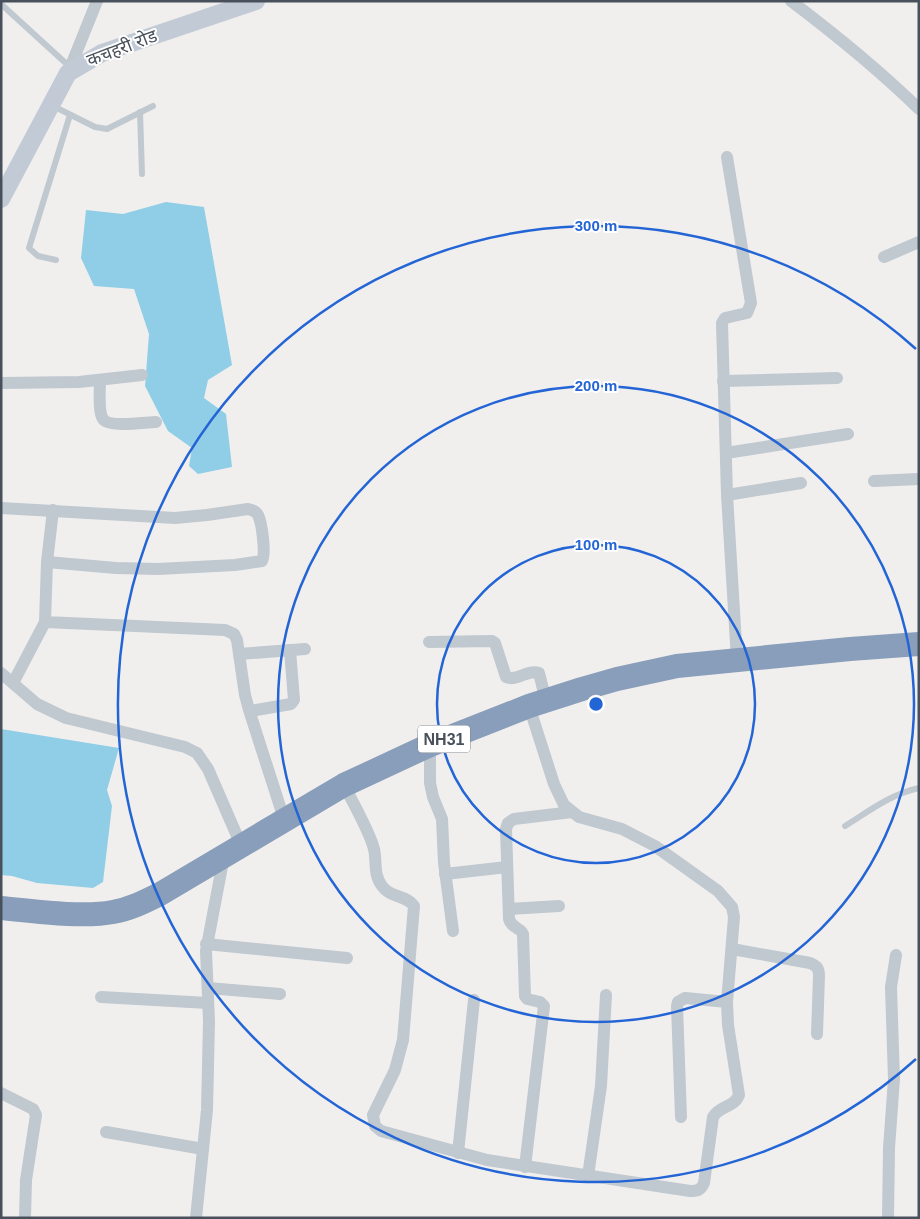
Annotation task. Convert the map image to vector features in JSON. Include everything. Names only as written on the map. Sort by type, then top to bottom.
[{"type":"highway","name":"NH31","points":[[1,908],[92,914],[111,912],[139,904],[160,894],[344,785],[430,745],[538,704],[617,679],[676,666],[919,644]]},
{"type":"main road","name":"कचहरी रोड","points":[[1,199],[69,70],[102,53],[256,1]]},
{"type":"street","points":[[69,70],[97,1]]},
{"type":"street","points":[[791,1],[840,38],[919,109]]},
{"type":"street","points":[[727,157],[752,302],[747,313],[725,318],[722,323],[727,495],[737,660]]},
{"type":"street","points":[[884,256],[919,242]]},
{"type":"street","points":[[1,383],[100,380],[142,375]]},
{"type":"street","points":[[723,381],[837,378]]},
{"type":"street","points":[[100,380],[100,410],[105,422],[119,424],[156,422]]},
{"type":"street","points":[[726,453],[848,434]]},
{"type":"street","points":[[874,481],[919,480]]},
{"type":"street","points":[[727,495],[801,483]]},
{"type":"street","points":[[1,508],[175,518],[206,516],[248,509],[254,510],[258,516],[264,557],[262,561],[256,563],[158,569],[116,568],[47,562]]},
{"type":"street","points":[[13,683],[45,622],[47,562],[53,510]]},
{"type":"street","points":[[45,622],[225,630],[234,634],[240,654],[250,711],[284,819]]},
{"type":"street","points":[[344,785],[374,848],[376,872],[381,885],[386,891],[394,896],[407,899],[414,906],[403,1040],[394,1070],[373,1114],[375,1126],[381,1131],[487,1160],[690,1191],[697,1191],[702,1188],[713,1117],[719,1109],[737,1101],[739,1095],[727,1002],[734,917],[732,907],[718,891],[655,846],[622,829],[579,817],[564,805],[559,798],[538,704],[539,673],[532,671],[513,678],[506,676],[492,641],[428,642]]},
{"type":"street","points":[[240,654],[305,649]]},
{"type":"street","points":[[250,711],[290,704],[294,700],[290,650]]},
{"type":"street","points":[[1,674],[37,704],[66,718],[185,747],[197,753],[208,769],[232,851],[206,944],[209,1034],[207,1110],[196,1218]]},
{"type":"street","points":[[430,745],[430,783],[442,819],[445,874],[453,931]]},
{"type":"street","points":[[525,1167],[544,1006],[540,1002],[527,1000],[525,996],[523,934],[522,931],[513,927],[510,923],[505,837],[508,823],[514,819],[572,812]]},
{"type":"street","points":[[445,874],[507,867]]},
{"type":"street","points":[[509,909],[559,906]]},
{"type":"street","points":[[206,944],[347,958]]},
{"type":"street","points":[[732,949],[816,965],[819,970],[817,1034]]},
{"type":"street","points":[[888,1218],[889,1148],[894,1079],[891,988],[896,955]]},
{"type":"street","points":[[208,988],[280,994]]},
{"type":"street","points":[[588,1176],[601,1086],[606,995]]},
{"type":"street","points":[[101,997],[208,1003]]},
{"type":"street","points":[[681,1118],[678,1002],[685,998],[727,1002]]},
{"type":"street","points":[[458,1153],[474,1000]]},
{"type":"street","points":[[1,1094],[32,1109],[36,1115],[26,1180],[25,1218]]},
{"type":"street","points":[[106,1132],[202,1149]]},
{"type":"lane","points":[[1,4],[69,70]]},
{"type":"lane","points":[[50,105],[95,127],[107,129],[153,106]]},
{"type":"lane","points":[[140,112],[142,174]]},
{"type":"lane","points":[[56,260],[38,256],[29,248],[70,115]]},
{"type":"lane","points":[[845,826],[885,800],[900,793],[919,788]]},
{"type":"water","points":[[166,202],[204,207],[232,365],[208,380],[204,398],[226,414],[232,467],[198,474],[189,466],[192,448],[168,431],[145,386],[149,334],[134,289],[94,286],[81,258],[86,210],[123,214]]},
{"type":"water","points":[[1,729],[119,748],[107,790],[112,806],[103,882],[93,888],[37,883],[1,875]]}]
